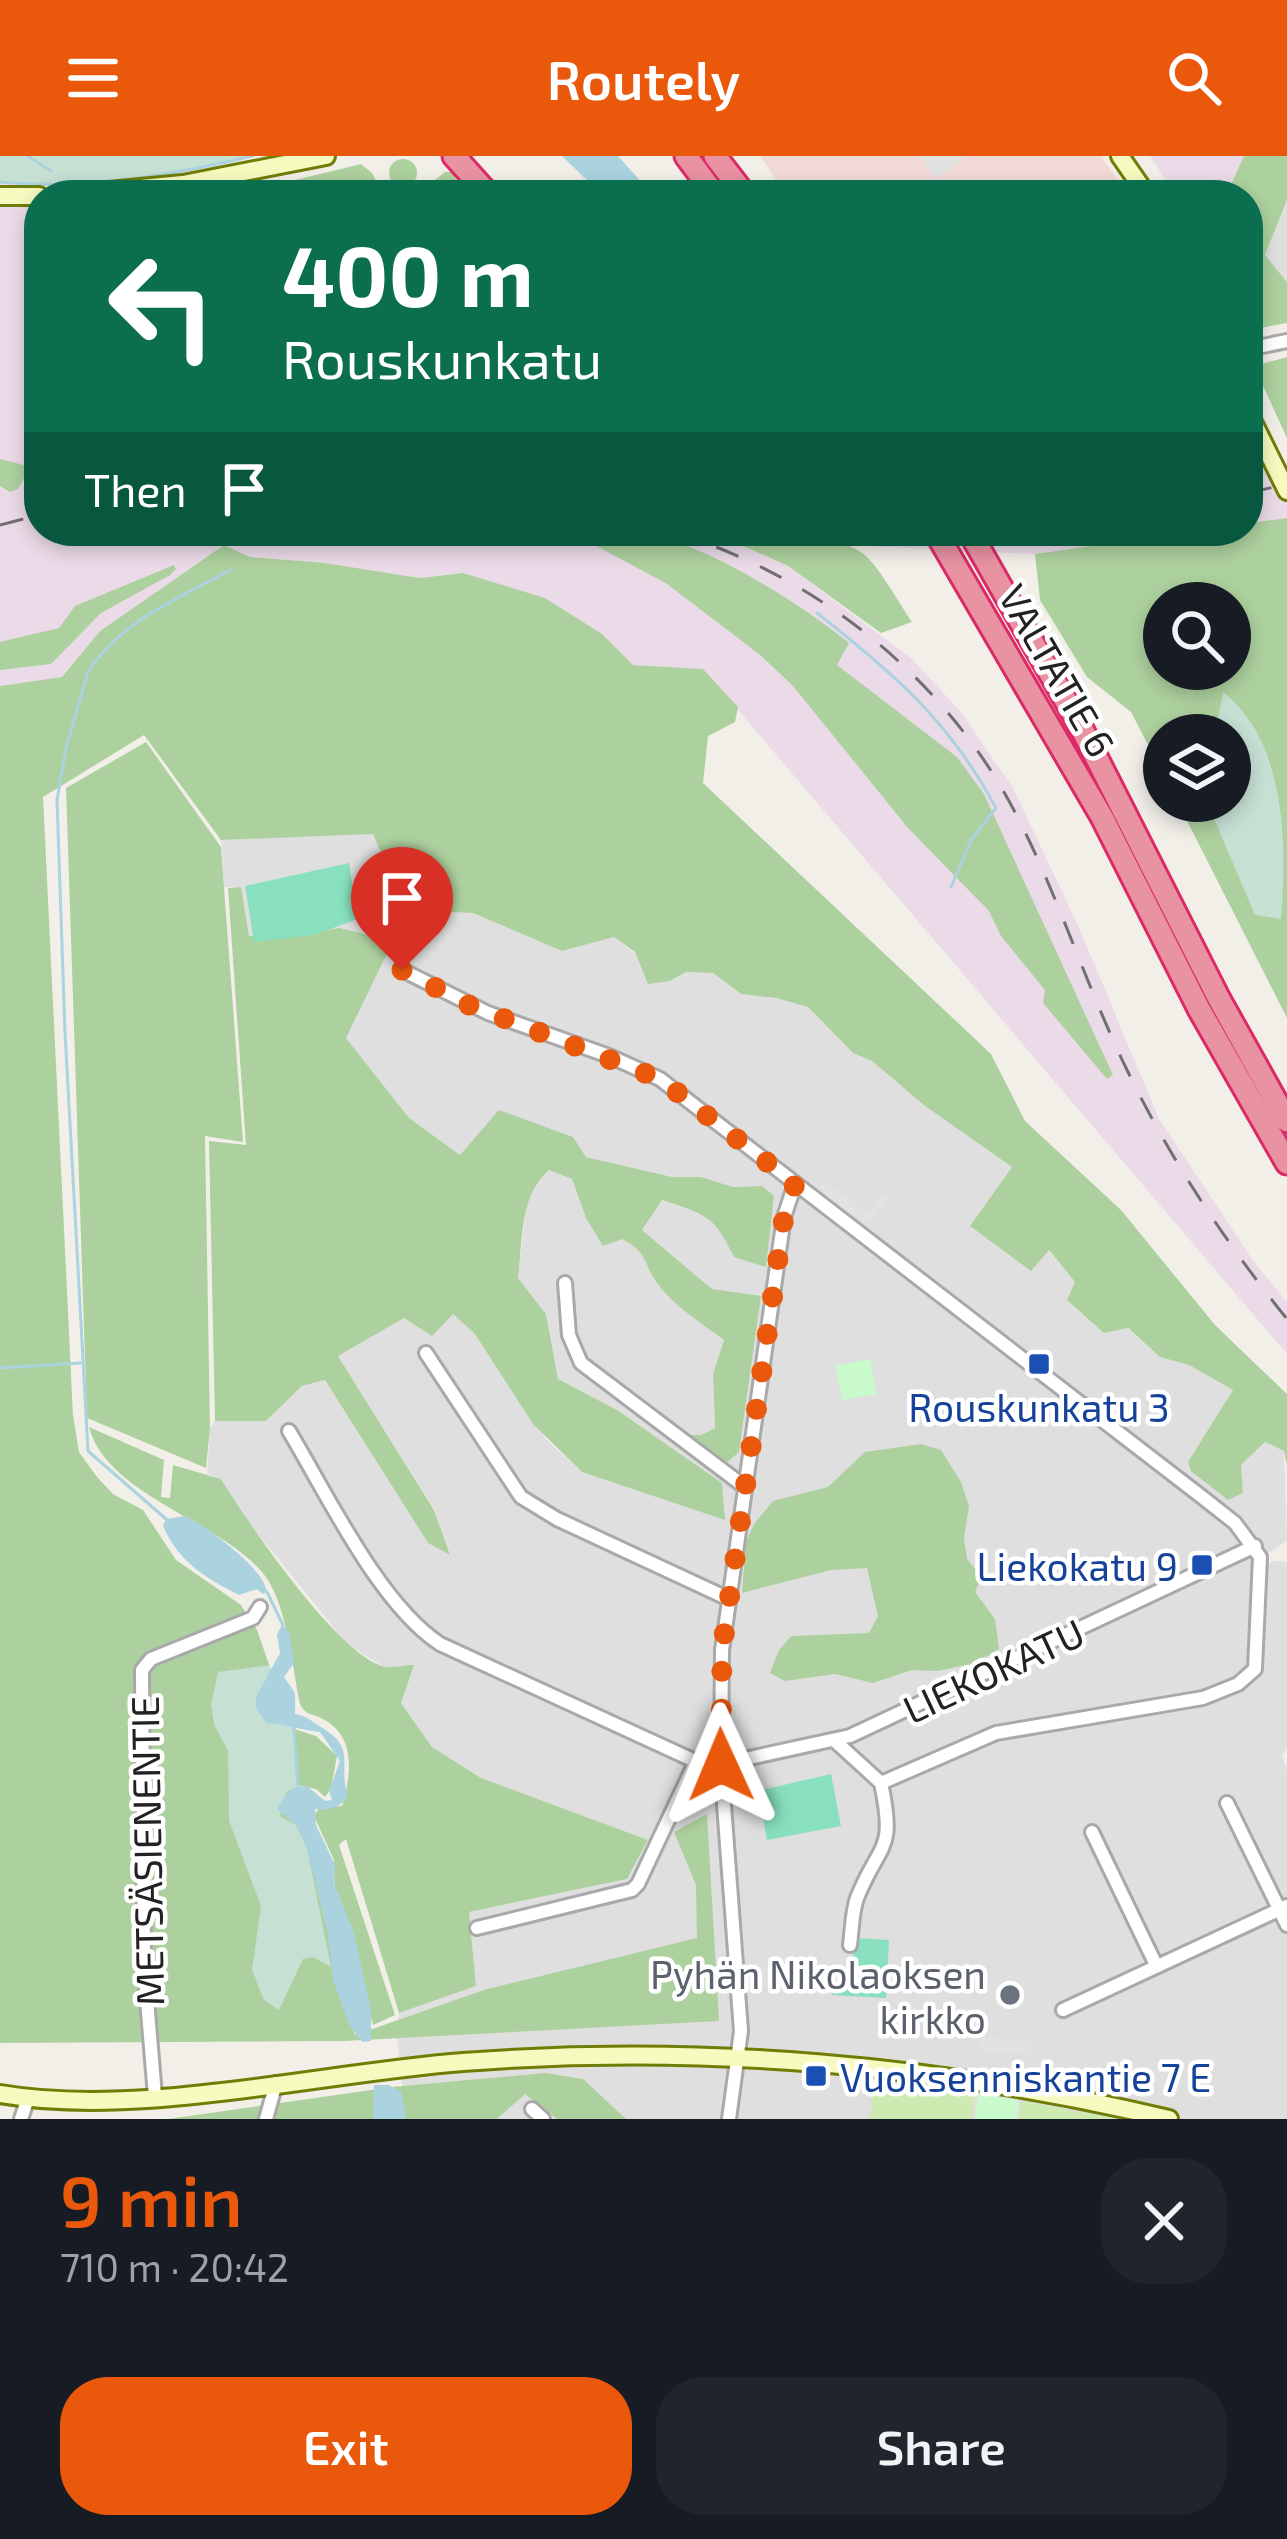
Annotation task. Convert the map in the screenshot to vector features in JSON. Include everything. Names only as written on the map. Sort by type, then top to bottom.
[{"type":"highway","points":[[454,156],[476,180]]},
{"type":"highway","points":[[715,156],[734,180]]},
{"type":"highway","name":"VALTATIE 6","points":[[943,546],[1102,817],[1199,1009],[1287,1163]]},
{"type":"highway","name":"VALTATIE 6","points":[[978,546],[1083,731],[1219,999],[1287,1121]]},
{"type":"street","points":[[203,180],[326,156]]},
{"type":"street","points":[[1263,442],[1287,491]]},
{"type":"street","points":[[402,970],[469,1005],[660,1079],[1202,1497],[1255,1546],[1260,1557],[1258,1655],[1250,1677],[1204,1698],[996,1733],[881,1783]]},
{"type":"street","points":[[729,2119],[741,2031],[721,1765],[720,1672],[784,1217],[795,1184]]},
{"type":"street","points":[[565,1283],[569,1334],[589,1372],[745,1487]]},
{"type":"street","points":[[426,1353],[521,1497],[557,1519],[729,1599]]},
{"type":"street","points":[[289,1431],[375,1573],[420,1631],[695,1763],[632,1889],[477,1928]]},
{"type":"street","name":"LIEKOKATU","points":[[695,1763],[721,1765],[835,1741],[1255,1546]]},
{"type":"street","name":"METSÄSIENENTIE","points":[[155,2096],[144,1963],[142,1670],[151,1659],[253,1618],[260,1607]]},
{"type":"street","points":[[835,1741],[881,1783],[888,1832],[884,1850],[856,1900],[850,1945]]},
{"type":"street","points":[[1227,1803],[1283,1908],[1287,1925]]},
{"type":"street","points":[[1092,1832],[1156,1965]]},
{"type":"street","points":[[1063,2010],[1283,1908]]},
{"type":"street","points":[[0,2094],[28,2098],[155,2096],[423,2066],[562,2056],[736,2058],[935,2074],[1043,2091],[1169,2119]]},
{"type":"street","points":[[266,2119],[277,2082]]},
{"type":"street","points":[[21,2119],[28,2098]]},
{"type":"street","points":[[532,2109],[544,2119]]},
{"type":"shaded area","points":[[0,156],[25,173],[27,180],[24,546],[223,546],[100,631],[62,677],[0,686]]},
{"type":"shaded area","points":[[760,156],[1101,156],[1118,180],[777,180]]},
{"type":"shaded area","points":[[919,156],[966,156],[936,179]]},
{"type":"shaded area","points":[[1150,156],[1244,156],[1233,180],[1166,180]]},
{"type":"shaded area","points":[[1287,200],[1287,282],[1265,255]]},
{"type":"shaded area","points":[[1263,462],[1287,466],[1287,518],[1263,521]]},
{"type":"shaded area","points":[[226,546],[743,546],[788,566],[911,658],[960,711],[1013,788],[1081,932],[1159,1119],[1254,1262],[1287,1302],[1287,1354],[703,669],[633,665],[602,634],[463,573],[420,578],[250,557]]},
{"type":"shaded area","points":[[868,546],[1091,546],[1035,554]]},
{"type":"shaded area","points":[[373,834],[407,910],[473,913],[562,951],[614,937],[670,981],[686,972],[713,973],[741,994],[808,1007],[853,1053],[872,1061],[925,1106],[1012,1167],[971,1225],[1048,1250],[1075,1282],[1160,1357],[1189,1365],[1233,1390],[1216,1423],[1243,1493],[1241,1465],[1266,1442],[1284,1451],[1287,1541],[1268,1553],[1266,1566],[1273,1561],[1287,1562],[1287,1748],[1282,1756],[1287,1769],[1287,2119],[406,2119],[397,2038],[399,2013],[476,1986],[469,1912],[627,1879],[648,1841],[481,1778],[432,1747],[401,1703],[384,1667],[347,1644],[246,1519],[221,1479],[207,1474],[210,1428],[215,1421],[266,1421],[302,1386],[325,1380],[428,1543],[449,1553],[434,1509],[338,1356],[405,1317],[424,1329],[452,1313],[475,1334],[547,1440],[582,1472],[633,1486],[617,1410],[558,1379],[546,1314],[518,1278],[527,1198],[549,1170],[572,1179],[586,1218],[639,1248],[658,1284],[724,1340],[713,1374],[715,1428],[691,1435],[739,1451],[747,1378],[712,1289],[642,1230],[661,1200],[701,1214],[720,1227],[734,1257],[765,1266],[769,1230],[762,1186],[733,1187],[701,1177],[672,1177],[586,1157],[460,1155],[409,1118],[346,1038],[299,935],[248,936],[241,887],[224,887],[221,840]]},
{"type":"shaded area","points":[[825,1181],[867,1213],[882,1194],[888,1198],[870,1220],[852,1216],[818,1190]]},
{"type":"shaded area","points":[[980,2036],[1034,2041],[1032,2055],[979,2050]]},
{"type":"green space","points":[[0,156],[252,156],[119,180],[0,182]]},
{"type":"green space","points":[[1244,156],[1287,156],[1287,200],[1265,255],[1287,282],[1287,323],[1263,327],[1263,180],[1233,180]]},
{"type":"green space","points":[[398,160],[408,160],[416,168],[415,180],[390,178],[390,168]]},
{"type":"green space","points":[[361,164],[376,180],[295,180]]},
{"type":"green space","points":[[451,172],[457,180],[435,180]]},
{"type":"green space","points":[[1287,357],[1287,438],[1263,386],[1263,364]]},
{"type":"green space","points":[[0,459],[24,465],[18,489],[10,492],[0,486]]},
{"type":"green space","points":[[1287,518],[1287,1018],[1188,822],[1251,822],[1251,714],[1143,714],[1143,735],[1131,712],[1087,677],[1040,600],[1035,554],[1091,546],[1263,546],[1263,521]]},
{"type":"green space","points":[[226,546],[250,557],[420,578],[463,573],[545,598],[602,634],[633,665],[703,669],[738,707],[735,722],[708,736],[703,783],[991,1054],[1025,1121],[1121,1210],[1215,1325],[1287,1394],[1287,1465],[1284,1451],[1265,1442],[1241,1465],[1243,1493],[1228,1500],[1191,1471],[1188,1462],[1233,1390],[1189,1365],[1160,1357],[1128,1328],[1104,1333],[1067,1300],[1075,1282],[1049,1250],[1031,1271],[970,1226],[1012,1167],[925,1106],[872,1061],[853,1053],[808,1007],[741,994],[713,973],[686,972],[670,981],[648,984],[635,952],[614,937],[562,951],[473,913],[406,910],[373,834],[221,840],[144,735],[43,797],[73,1415],[79,1452],[113,1494],[143,1510],[176,1560],[241,1605],[257,1630],[291,1728],[316,1736],[337,1756],[325,1797],[316,1789],[296,1785],[355,2035],[487,1989],[697,1938],[696,1885],[674,1832],[707,1814],[719,2021],[344,2041],[0,2043],[0,686],[62,677],[100,631]]},
{"type":"green space","points":[[597,546],[686,546],[776,592],[849,643],[837,665],[957,757],[984,794],[1113,1075],[1107,1079],[1043,1003],[1045,990],[1001,936],[989,911],[908,828],[793,686],[667,584]]},
{"type":"green space","points":[[743,546],[855,549],[874,565],[912,622],[881,633],[788,566]]},
{"type":"green space","points":[[174,565],[170,575],[101,613],[51,664],[0,670],[0,642],[59,628],[75,606]]},
{"type":"green space","points":[[1223,692],[1245,714],[1219,714]]},
{"type":"green space","points":[[1251,724],[1271,767],[1283,859],[1281,919],[1255,915],[1215,822],[1251,822]]},
{"type":"green space","points":[[146,742],[221,847],[243,1142],[205,1136],[210,1428],[206,1468],[87,1418],[66,788]]},
{"type":"green space","points":[[349,863],[358,919],[314,935],[254,942],[245,886]]},
{"type":"green space","points":[[241,887],[249,936],[339,928],[393,941],[346,1038],[409,1118],[460,1155],[499,1110],[573,1137],[586,1157],[672,1177],[701,1177],[733,1187],[762,1186],[774,1196],[766,1267],[734,1257],[707,1218],[662,1200],[642,1230],[712,1289],[761,1296],[739,1452],[725,1464],[688,1435],[715,1428],[713,1374],[724,1340],[671,1299],[630,1244],[622,1239],[603,1246],[586,1218],[572,1179],[549,1170],[532,1192],[524,1220],[518,1278],[546,1314],[558,1379],[617,1410],[722,1483],[725,1520],[582,1472],[533,1424],[475,1334],[453,1314],[432,1336],[404,1318],[338,1356],[434,1510],[450,1555],[428,1543],[325,1380],[302,1386],[266,1421],[215,1421],[209,1141],[246,1145],[228,888]]},
{"type":"green space","points":[[870,1359],[877,1394],[842,1400],[835,1366]]},
{"type":"green space","points":[[89,1427],[164,1460],[161,1497],[170,1498],[173,1465],[221,1479],[296,1585],[344,1640],[386,1667],[414,1665],[401,1703],[432,1747],[481,1778],[648,1840],[627,1879],[469,1912],[476,1986],[399,2013],[346,1839],[339,1845],[395,2015],[373,2025],[355,1956],[335,1906],[334,1860],[314,1816],[319,1808],[342,1806],[349,1758],[334,1727],[300,1704],[283,1616],[270,1584],[242,1554],[117,1471],[99,1450]]},
{"type":"green space","points":[[921,1444],[941,1450],[961,1482],[969,1506],[964,1539],[967,1559],[982,1577],[975,1592],[995,1619],[999,1649],[976,1663],[937,1671],[912,1670],[873,1683],[835,1674],[785,1681],[770,1673],[791,1636],[869,1633],[878,1616],[867,1568],[831,1570],[742,1593],[746,1542],[754,1524],[773,1501],[828,1487],[865,1452]]},
{"type":"green space","points":[[270,1665],[269,1678],[256,1697],[276,1724],[286,1722],[294,1728],[298,1787],[286,1792],[280,1816],[296,1825],[307,1848],[331,1967],[313,1957],[303,1959],[279,2010],[264,2000],[252,1970],[261,1906],[229,1821],[228,1751],[214,1724],[211,1705],[218,1672]]},
{"type":"green space","points":[[831,1774],[841,1826],[767,1840],[758,1791]]},
{"type":"green space","points":[[856,1938],[889,1940],[886,1998],[832,1995],[831,1983],[849,1983]]},
{"type":"green space","points":[[545,2073],[583,2079],[626,2119],[557,2119],[525,2094],[497,2119],[168,2119],[392,2087]]},
{"type":"green space","points":[[874,2082],[975,2095],[972,2119],[870,2119]]},
{"type":"green space","points":[[978,2094],[1019,2100],[1017,2119],[975,2119]]},
{"type":"green space","points":[[1021,2101],[1119,2119],[1019,2119]]},
{"type":"water","points":[[562,156],[618,156],[640,180],[587,180]]},
{"type":"water","points":[[186,1516],[246,1561],[267,1592],[257,1589],[239,1595],[185,1559],[163,1526],[166,1519]]},
{"type":"water","points":[[282,1624],[289,1632],[294,1663],[284,1677],[295,1693],[295,1714],[332,1735],[343,1750],[348,1795],[334,1808],[315,1809],[316,1825],[335,1865],[334,1883],[354,1933],[371,2011],[371,2041],[362,2042],[349,2024],[333,1980],[328,1935],[307,1848],[296,1825],[277,1809],[288,1793],[307,1786],[325,1801],[332,1800],[329,1791],[340,1761],[320,1732],[266,1723],[256,1708],[256,1697],[280,1653],[277,1635]]},
{"type":"water","points":[[374,2085],[389,2085],[401,2092],[406,2119],[373,2119]]},
{"type":"waterway","points":[[28,156],[51,171]]},
{"type":"waterway","points":[[127,180],[252,156]]},
{"type":"waterway","points":[[0,182],[24,184]]},
{"type":"waterway","points":[[166,1519],[88,1451],[57,800],[88,672],[101,654],[134,625],[230,570]]},
{"type":"waterway","points":[[817,613],[917,700],[959,749],[996,808],[971,840],[951,887]]},
{"type":"waterway","points":[[0,1368],[80,1363]]},
{"type":"waterway","points":[[267,1592],[283,1625]]},
{"type":"waterway","points":[[294,1728],[298,1787]]},
{"type":"railway","points":[[1263,490],[1287,484]]},
{"type":"railway","points":[[0,525],[24,519]]},
{"type":"railway","points":[[712,546],[779,576],[828,606],[918,680],[957,724],[1020,822],[1114,1043],[1163,1139],[1222,1231],[1287,1319]]},
{"type":"place","name":"Rouskunkatu 3","points":[[1039,1364]]},
{"type":"place","name":"Liekokatu 9","points":[[1202,1565]]},
{"type":"place","name":"Pyhän Nikolaoksen kirkko","points":[[1010,1995]]},
{"type":"place","name":"Vuoksenniskantie 7 E","points":[[816,2076]]},
{"type":"route","points":[[402,970],[469,1005],[660,1079],[795,1184],[784,1217],[722,1650],[721,1765]]}]
